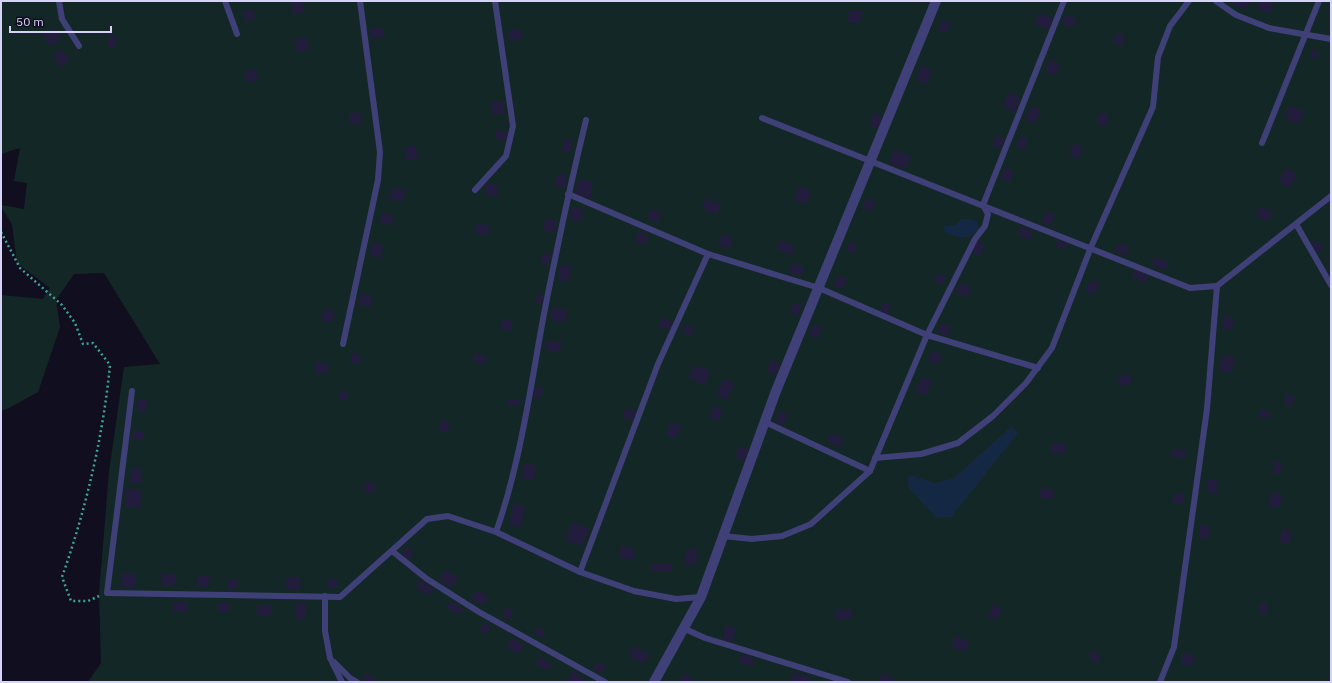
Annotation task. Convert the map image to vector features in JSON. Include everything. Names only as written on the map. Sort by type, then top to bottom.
[{"type":"street","points":[[654,682],[701,597],[765,422],[936,1]]},
{"type":"lane","points":[[59,1],[62,19],[79,46]]},
{"type":"lane","points":[[225,1],[237,34]]},
{"type":"lane","points":[[343,344],[378,180],[380,152],[360,1]]},
{"type":"lane","points":[[475,190],[506,156],[513,126],[495,1]]},
{"type":"lane","points":[[983,205],[1064,1]]},
{"type":"lane","points":[[875,458],[921,454],[958,443],[993,416],[1026,383],[1052,348],[1091,247],[1153,107],[1158,57],[1170,26],[1189,1]]},
{"type":"lane","points":[[1216,1],[1236,15],[1262,25],[1305,36],[1331,40]]},
{"type":"lane","points":[[1262,143],[1320,1]]},
{"type":"lane","points":[[762,118],[1091,247],[1190,288],[1217,286],[1331,196]]},
{"type":"lane","points":[[496,532],[508,498],[528,402],[560,226],[586,120]]},
{"type":"lane","points":[[568,194],[708,254],[819,288],[927,335],[1038,368]]},
{"type":"lane","points":[[723,536],[752,539],[782,536],[811,524],[870,471],[927,335],[975,239],[985,226],[988,214],[983,205]]},
{"type":"lane","points":[[1296,224],[1331,285]]},
{"type":"lane","points":[[580,572],[658,364],[708,254]]},
{"type":"lane","points":[[1160,682],[1174,647],[1207,410],[1217,286]]},
{"type":"lane","points":[[132,391],[107,592],[340,597],[427,520],[448,516],[496,532],[580,572],[634,591],[676,599],[701,597]]},
{"type":"lane","points":[[765,422],[870,471]]},
{"type":"lane","points":[[392,551],[427,580],[478,612],[605,682]]},
{"type":"lane","points":[[325,596],[325,631],[330,658],[342,682]]},
{"type":"lane","points":[[684,628],[705,638],[848,682]]},
{"type":"lane","points":[[330,658],[350,678],[357,682]]},
{"type":"path","points":[[1,232],[20,268],[62,305],[74,323],[83,344],[93,342],[110,365],[107,396],[93,469],[76,539],[62,577],[71,601],[88,601],[107,592]]},
{"type":"green space","points":[[1,1],[1331,1],[1331,682],[88,682],[101,663],[99,594],[109,472],[124,367],[160,364],[104,273],[74,274],[56,300],[60,327],[38,392],[1,411],[1,295],[43,299],[50,288],[17,263],[12,224],[1,207],[1,205],[24,209],[27,183],[14,181],[20,148],[1,154]]},
{"type":"water","points":[[962,219],[970,219],[977,222],[979,230],[968,237],[947,234],[943,226],[955,225]]},
{"type":"water","points":[[1011,427],[1018,433],[951,517],[937,518],[907,486],[909,475],[935,483],[954,478]]},
{"type":"building","points":[[291,1],[302,1],[304,12],[293,14]]},
{"type":"building","points":[[1234,1],[1250,2],[1245,10],[1232,3]]},
{"type":"building","points":[[1260,1],[1274,3],[1269,14],[1257,8]]},
{"type":"building","points":[[252,9],[256,18],[246,22],[242,13]]},
{"type":"building","points":[[851,9],[863,13],[859,24],[847,21]]},
{"type":"building","points":[[1039,13],[1053,18],[1048,30],[1034,24]]},
{"type":"building","points":[[1065,15],[1076,18],[1072,28],[1062,24]]},
{"type":"building","points":[[942,20],[950,23],[947,33],[938,30]]},
{"type":"building","points":[[382,27],[384,37],[371,39],[370,29]]},
{"type":"building","points":[[54,28],[61,39],[50,46],[43,35]]},
{"type":"building","points":[[521,29],[522,39],[509,41],[508,31]]},
{"type":"building","points":[[1117,33],[1125,36],[1122,46],[1113,43]]},
{"type":"building","points":[[110,34],[117,36],[114,48],[107,46]]},
{"type":"building","points":[[306,37],[309,49],[297,52],[294,40]]},
{"type":"building","points":[[61,49],[70,59],[62,67],[53,57]]},
{"type":"building","points":[[1312,49],[1319,51],[1317,59],[1310,56]]},
{"type":"building","points":[[1050,60],[1060,64],[1055,75],[1045,71]]},
{"type":"building","points":[[921,65],[932,70],[927,84],[916,80]]},
{"type":"building","points":[[257,70],[257,81],[245,81],[245,71]]},
{"type":"building","points":[[1008,93],[1020,97],[1015,112],[1003,107]]},
{"type":"building","points":[[503,101],[505,113],[493,115],[491,102]]},
{"type":"building","points":[[1031,106],[1041,110],[1035,123],[1025,120]]},
{"type":"building","points":[[1289,106],[1304,111],[1299,124],[1285,119]]},
{"type":"building","points":[[360,112],[361,123],[350,125],[349,113]]},
{"type":"building","points":[[874,113],[884,118],[879,129],[869,125]]},
{"type":"building","points":[[1100,113],[1110,116],[1105,127],[1096,123]]},
{"type":"building","points":[[496,130],[508,132],[506,141],[495,139]]},
{"type":"building","points":[[996,135],[1005,139],[1001,149],[992,145]]},
{"type":"building","points":[[1020,136],[1028,139],[1024,150],[1016,147]]},
{"type":"building","points":[[564,139],[573,141],[571,152],[562,151]]},
{"type":"building","points":[[1074,143],[1083,147],[1078,159],[1069,155]]},
{"type":"building","points":[[415,145],[418,159],[407,161],[404,148]]},
{"type":"building","points":[[894,150],[911,156],[906,169],[889,163]]},
{"type":"building","points":[[1005,167],[1014,171],[1010,182],[1001,179]]},
{"type":"building","points":[[1286,168],[1297,175],[1289,188],[1278,181]]},
{"type":"building","points":[[557,173],[567,175],[565,188],[555,186]]},
{"type":"building","points":[[579,179],[593,182],[590,198],[575,195]]},
{"type":"building","points":[[486,184],[498,184],[497,196],[485,196]]},
{"type":"building","points":[[799,186],[811,191],[806,204],[794,200]]},
{"type":"building","points":[[392,188],[405,190],[402,202],[390,199]]},
{"type":"building","points":[[706,198],[721,205],[717,215],[701,208]]},
{"type":"building","points":[[867,198],[875,202],[872,211],[863,208]]},
{"type":"building","points":[[1260,206],[1273,213],[1268,222],[1255,215]]},
{"type":"building","points":[[573,207],[584,210],[580,222],[569,219]]},
{"type":"building","points":[[651,209],[661,213],[657,223],[647,219]]},
{"type":"building","points":[[1046,211],[1055,215],[1050,226],[1041,222]]},
{"type":"building","points":[[382,213],[393,215],[391,225],[380,223]]},
{"type":"building","points":[[545,218],[557,221],[554,233],[543,230]]},
{"type":"building","points":[[477,223],[490,226],[487,236],[475,233]]},
{"type":"building","points":[[1021,226],[1033,231],[1030,240],[1018,235]]},
{"type":"building","points":[[639,231],[649,235],[645,245],[635,241]]},
{"type":"building","points":[[722,234],[733,239],[729,249],[718,245]]},
{"type":"building","points":[[780,240],[794,245],[791,255],[777,250]]},
{"type":"building","points":[[1057,240],[1068,243],[1066,249],[1055,246]]},
{"type":"building","points":[[1318,240],[1324,249],[1316,253],[1311,244]]},
{"type":"building","points":[[977,241],[985,244],[980,256],[972,252]]},
{"type":"building","points":[[850,242],[857,245],[854,253],[846,250]]},
{"type":"building","points":[[372,243],[383,245],[381,258],[370,255]]},
{"type":"building","points":[[1118,243],[1129,247],[1126,256],[1114,251]]},
{"type":"building","points":[[543,253],[551,254],[549,265],[541,264]]},
{"type":"building","points":[[1155,257],[1168,262],[1165,270],[1152,265]]},
{"type":"building","points":[[792,263],[804,267],[801,276],[789,273]]},
{"type":"building","points":[[560,265],[571,266],[569,282],[558,280]]},
{"type":"building","points":[[1135,269],[1149,275],[1145,283],[1132,277]]},
{"type":"building","points":[[937,273],[946,277],[942,285],[934,281]]},
{"type":"building","points":[[838,275],[847,279],[843,289],[833,286]]},
{"type":"building","points":[[1090,280],[1099,283],[1094,295],[1085,291]]},
{"type":"building","points":[[960,283],[971,288],[967,298],[955,292]]},
{"type":"building","points":[[360,294],[372,295],[370,307],[358,305]]},
{"type":"building","points":[[537,294],[544,295],[542,304],[536,303]]},
{"type":"building","points":[[794,302],[802,305],[798,316],[790,313]]},
{"type":"building","points":[[884,302],[891,305],[887,314],[880,311]]},
{"type":"building","points":[[552,307],[568,310],[565,322],[550,320]]},
{"type":"building","points":[[323,309],[334,310],[333,322],[322,322]]},
{"type":"building","points":[[1224,316],[1234,318],[1233,330],[1222,328]]},
{"type":"building","points":[[662,317],[672,322],[669,330],[658,326]]},
{"type":"building","points":[[503,319],[513,321],[510,332],[501,329]]},
{"type":"building","points":[[941,323],[951,327],[948,336],[937,332]]},
{"type":"building","points":[[685,324],[694,328],[690,336],[682,332]]},
{"type":"building","points":[[813,324],[822,328],[818,338],[809,335]]},
{"type":"building","points":[[547,340],[562,343],[559,353],[545,349]]},
{"type":"building","points":[[932,351],[942,355],[938,365],[928,360]]},
{"type":"building","points":[[352,353],[361,355],[359,364],[350,363]]},
{"type":"building","points":[[475,353],[487,356],[484,364],[473,361]]},
{"type":"building","points":[[1222,355],[1235,357],[1232,373],[1219,371]]},
{"type":"building","points":[[771,360],[780,363],[776,375],[767,372]]},
{"type":"building","points":[[316,362],[328,363],[327,374],[316,374]]},
{"type":"building","points":[[696,365],[711,371],[704,385],[689,378]]},
{"type":"building","points":[[1130,374],[1131,384],[1119,386],[1118,376]]},
{"type":"building","points":[[922,377],[932,381],[925,396],[915,391]]},
{"type":"building","points":[[723,379],[734,383],[727,400],[716,396]]},
{"type":"building","points":[[535,387],[543,388],[541,398],[533,397]]},
{"type":"building","points":[[340,392],[348,392],[347,400],[340,400]]},
{"type":"building","points":[[1285,394],[1294,395],[1293,406],[1285,406]]},
{"type":"building","points":[[508,399],[519,399],[519,406],[508,406]]},
{"type":"building","points":[[138,400],[147,400],[146,412],[137,412]]},
{"type":"building","points":[[714,406],[723,410],[718,421],[709,417]]},
{"type":"building","points":[[626,408],[637,412],[633,421],[622,417]]},
{"type":"building","points":[[1260,410],[1270,412],[1269,419],[1259,417]]},
{"type":"building","points":[[779,411],[788,414],[783,425],[775,422]]},
{"type":"building","points":[[440,420],[450,422],[448,432],[438,430]]},
{"type":"building","points":[[671,422],[681,426],[676,439],[666,435]]},
{"type":"building","points":[[133,430],[144,431],[144,439],[133,439]]},
{"type":"building","points":[[831,433],[843,438],[840,447],[827,442]]},
{"type":"building","points":[[1051,444],[1065,444],[1065,453],[1051,453]]},
{"type":"building","points":[[739,446],[749,449],[744,462],[735,458]]},
{"type":"building","points":[[1171,450],[1185,450],[1185,458],[1171,458]]},
{"type":"building","points":[[1274,461],[1282,462],[1281,474],[1273,474]]},
{"type":"building","points":[[524,464],[536,465],[534,480],[522,478]]},
{"type":"building","points":[[131,468],[142,469],[142,483],[130,483]]},
{"type":"building","points":[[1208,479],[1218,480],[1217,493],[1206,492]]},
{"type":"building","points":[[367,481],[376,485],[373,494],[363,490]]},
{"type":"building","points":[[1041,488],[1053,489],[1053,499],[1040,498]]},
{"type":"building","points":[[126,489],[142,490],[140,508],[125,507]]},
{"type":"building","points":[[1271,492],[1282,494],[1280,508],[1269,507]]},
{"type":"building","points":[[1174,494],[1184,494],[1183,503],[1173,503]]},
{"type":"building","points":[[513,504],[525,506],[521,527],[509,525]]},
{"type":"building","points":[[572,522],[589,529],[583,546],[565,540]]},
{"type":"building","points":[[1199,525],[1209,525],[1209,538],[1200,539]]},
{"type":"building","points":[[1282,529],[1291,531],[1290,544],[1280,542]]},
{"type":"building","points":[[621,546],[635,549],[633,560],[619,557]]},
{"type":"building","points":[[408,547],[414,553],[408,560],[401,553]]},
{"type":"building","points":[[686,549],[697,550],[696,565],[685,564]]},
{"type":"building","points":[[651,563],[672,564],[672,572],[651,571]]},
{"type":"building","points":[[445,570],[458,577],[451,588],[439,580]]},
{"type":"building","points":[[122,573],[135,573],[135,587],[122,587]]},
{"type":"building","points":[[162,574],[175,574],[175,586],[162,586]]},
{"type":"building","points":[[198,575],[209,575],[208,587],[198,587]]},
{"type":"building","points":[[286,578],[299,578],[299,589],[286,589]]},
{"type":"building","points":[[327,579],[337,579],[337,588],[327,588]]},
{"type":"building","points":[[228,580],[238,580],[238,589],[228,589]]},
{"type":"building","points":[[420,580],[434,589],[429,596],[416,587]]},
{"type":"building","points":[[477,590],[488,597],[483,606],[471,599]]},
{"type":"building","points":[[450,601],[464,609],[460,615],[446,608]]},
{"type":"building","points":[[174,602],[188,602],[188,612],[174,612]]},
{"type":"building","points":[[1259,603],[1267,603],[1267,614],[1259,614]]},
{"type":"building","points":[[218,604],[229,604],[229,611],[218,611]]},
{"type":"building","points":[[295,604],[306,604],[306,620],[296,620]]},
{"type":"building","points":[[257,605],[272,605],[272,615],[257,615]]},
{"type":"building","points":[[993,605],[1002,609],[997,620],[988,616]]},
{"type":"building","points":[[507,607],[514,611],[509,620],[502,615]]},
{"type":"building","points":[[836,610],[851,610],[851,620],[836,620]]},
{"type":"building","points":[[484,622],[491,626],[486,634],[479,630]]},
{"type":"building","points":[[725,626],[735,627],[733,642],[723,640]]},
{"type":"building","points":[[538,627],[545,631],[542,638],[534,634]]},
{"type":"building","points":[[956,635],[969,642],[964,652],[951,646]]},
{"type":"building","points":[[512,638],[524,645],[518,654],[507,647]]},
{"type":"building","points":[[634,646],[649,654],[644,664],[628,656]]},
{"type":"building","points":[[1094,650],[1101,659],[1095,664],[1088,655]]},
{"type":"building","points":[[1185,652],[1195,657],[1191,667],[1180,662]]},
{"type":"building","points":[[742,654],[755,659],[752,666],[739,662]]},
{"type":"building","points":[[539,657],[552,664],[548,671],[535,664]]},
{"type":"building","points":[[597,662],[606,667],[602,674],[593,669]]},
{"type":"building","points":[[573,671],[584,678],[582,682],[573,682],[568,680]]},
{"type":"building","points":[[794,672],[811,677],[810,682],[791,682]]},
{"type":"building","points":[[366,673],[375,678],[373,682],[362,680]]},
{"type":"building","points":[[882,673],[893,678],[892,682],[879,682]]},
{"type":"building","points":[[683,674],[692,677],[690,682],[680,682]]}]
